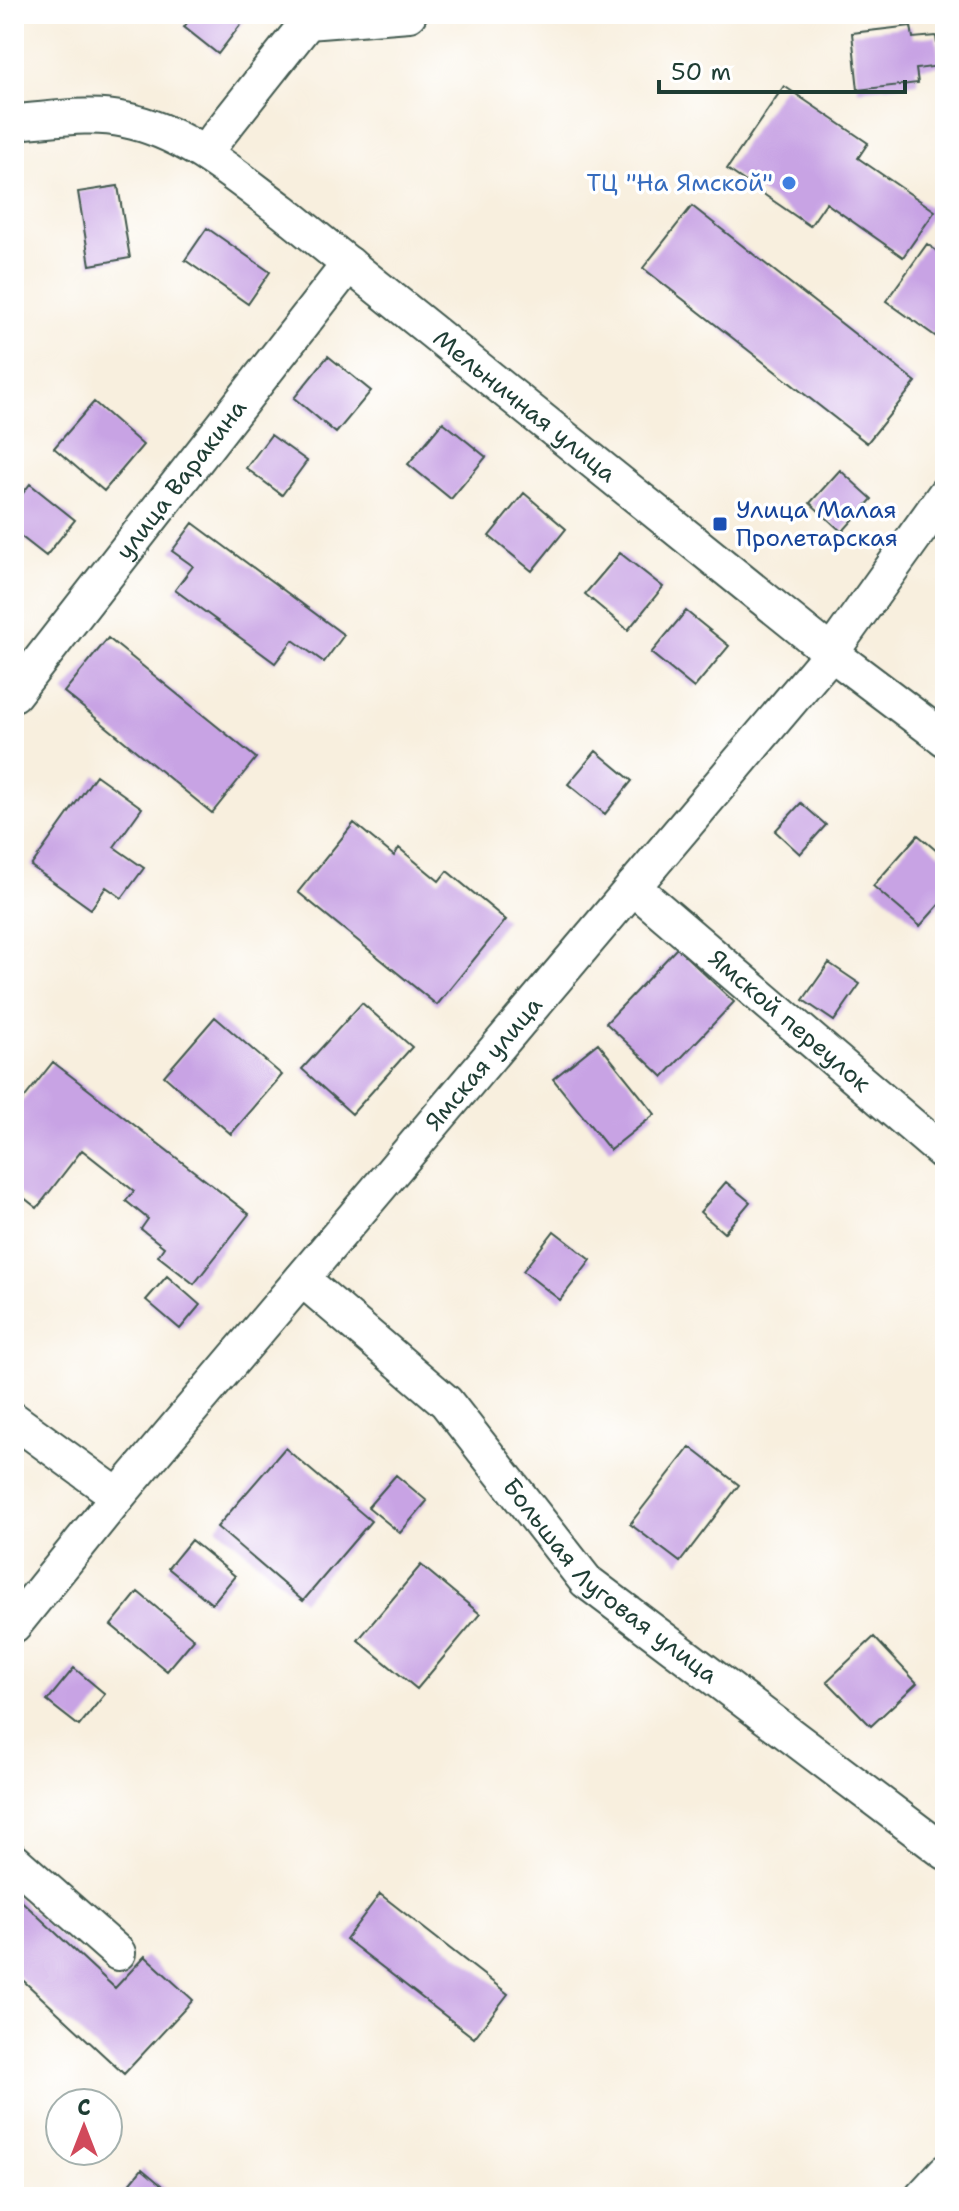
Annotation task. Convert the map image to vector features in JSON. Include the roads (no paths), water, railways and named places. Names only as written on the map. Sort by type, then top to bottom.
[{"type":"street","points":[[204,153],[311,18],[409,14]]},
{"type":"street","name":"Мельничная улица","points":[[14,122],[125,120],[163,132],[204,153],[349,264],[831,653],[945,739]]},
{"type":"street","name":"улица Варакина","points":[[14,694],[349,264]]},
{"type":"street","name":"Ямская улица","points":[[14,1625],[118,1496],[831,653],[945,494]]},
{"type":"street","name":"Ямской переулок","points":[[633,887],[945,1154]]},
{"type":"street","name":"Большая Луговая улица","points":[[302,1279],[446,1402],[586,1581],[945,1852]]},
{"type":"street","points":[[14,1420],[118,1496]]},
{"type":"street","points":[[14,1861],[118,1953]]},
{"type":"street","points":[[922,2197],[945,2172]]},
{"type":"place","name":"ТЦ \"На Ямской\"","points":[[789,183]]},
{"type":"place","name":"Улица Малая Пролетарская","points":[[720,524]]}]
